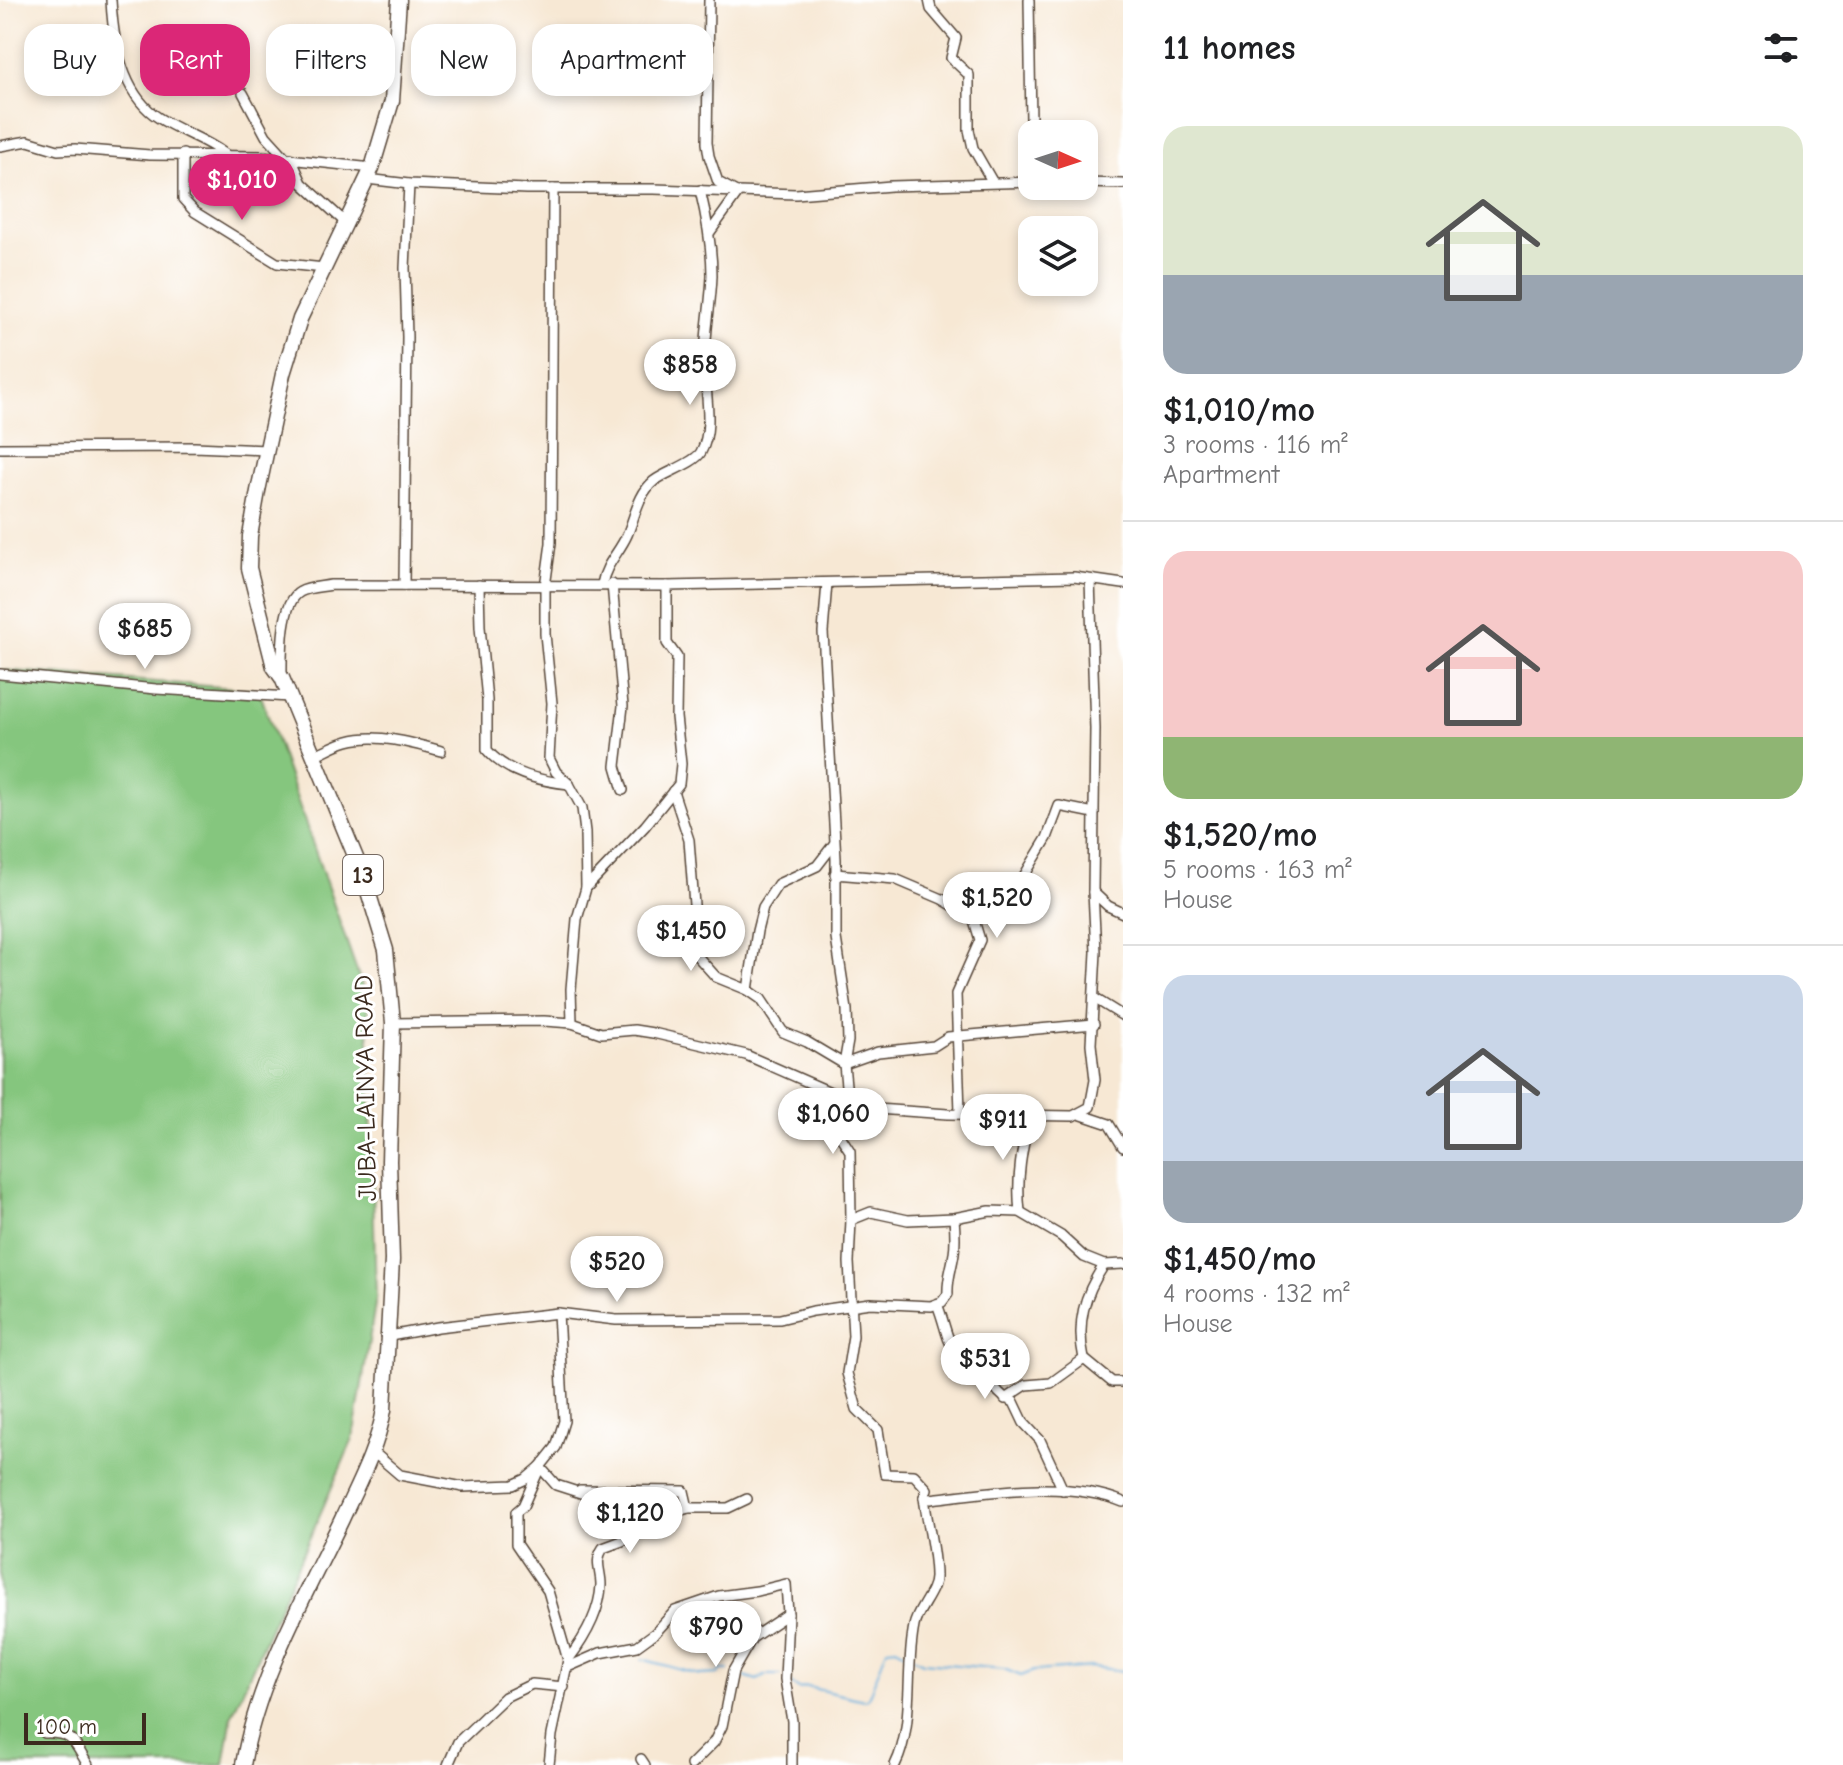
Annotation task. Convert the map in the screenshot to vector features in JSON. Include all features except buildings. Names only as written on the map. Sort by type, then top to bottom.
[{"type":"main road","name":"JUBA-LAINYA ROAD","points":[[243,1765],[279,1650],[372,1451],[384,1410],[392,1260],[389,1161],[393,1023],[386,950],[378,917],[282,678],[274,667],[249,568],[253,521],[266,450],[290,348],[300,319],[369,173],[392,101],[399,0]]},
{"type":"street","points":[[111,0],[120,57],[129,83],[148,109],[225,154]]},
{"type":"street","points":[[709,0],[706,115],[709,156],[718,182],[738,193]]},
{"type":"street","points":[[929,0],[931,9],[956,38],[951,58],[969,75],[969,130],[973,148],[992,181]]},
{"type":"street","points":[[1029,0],[1031,120]]},
{"type":"street","points":[[245,96],[266,136],[288,158],[302,183],[346,223]]},
{"type":"street","points":[[0,146],[28,141],[58,150],[288,158],[409,184],[796,194],[1018,182]]},
{"type":"street","points":[[183,154],[183,199],[195,212],[277,263],[324,268]]},
{"type":"street","points":[[1098,183],[1123,184]]},
{"type":"street","points":[[404,585],[405,268],[409,184]]},
{"type":"street","points":[[553,189],[551,543],[545,587],[545,634],[552,703],[549,758],[551,766],[569,784],[582,808],[585,832],[586,888],[577,919],[571,989],[572,1023]]},
{"type":"street","points":[[623,790],[616,766],[623,693],[607,584],[608,564],[622,545],[646,490],[668,472],[697,456],[704,442],[708,394],[706,331],[712,276],[710,232],[700,190]]},
{"type":"street","points":[[710,232],[738,193]]},
{"type":"street","points":[[0,448],[195,447],[266,450]]},
{"type":"street","points":[[282,678],[283,637],[294,595],[302,590],[331,585],[667,586],[1074,577],[1123,584]]},
{"type":"street","points":[[393,1023],[544,1021],[572,1023],[601,1033],[634,1030],[746,1055],[846,1103],[948,1114],[1079,1114],[1090,1107],[1095,1080],[1091,1044],[1096,952],[1090,580]]},
{"type":"street","points":[[827,583],[823,632],[836,938],[847,1010],[848,1041],[844,1064],[846,1103],[839,1121],[839,1134],[850,1151],[850,1307],[853,1336],[847,1373],[857,1409],[878,1430],[885,1474],[914,1475],[927,1489],[924,1497],[936,1580],[916,1616],[908,1655],[906,1719],[901,1752],[895,1765]]},
{"type":"street","points":[[479,585],[487,700],[487,750],[498,761],[530,777],[569,784]]},
{"type":"street","points":[[586,888],[645,826],[679,784],[677,657],[667,643],[667,586]]},
{"type":"street","points":[[0,674],[156,689],[289,697]]},
{"type":"street","points":[[313,756],[345,742],[366,739],[408,741],[441,751]]},
{"type":"street","points":[[673,791],[689,840],[698,957],[716,977],[761,999],[783,1032],[844,1064]]},
{"type":"street","points":[[960,1112],[956,994],[980,940],[973,917],[987,886],[1021,881],[1047,838],[1059,806],[1094,813]]},
{"type":"street","points":[[748,990],[763,907],[778,884],[817,866],[834,844]]},
{"type":"street","points":[[835,874],[895,879],[942,899],[973,917]]},
{"type":"street","points":[[1093,892],[1108,906],[1123,913]]},
{"type":"street","points":[[1094,998],[1123,1016]]},
{"type":"street","points":[[844,1064],[878,1052],[934,1046],[941,1040],[958,1036],[1094,1024]]},
{"type":"street","points":[[1079,1114],[1109,1124],[1123,1125]]},
{"type":"street","points":[[1020,1212],[1017,1189],[1021,1151],[1030,1116]]},
{"type":"street","points":[[1109,1124],[1123,1147]]},
{"type":"street","points":[[851,1220],[871,1212],[908,1220],[954,1218],[990,1211],[1020,1212],[1061,1236],[1084,1257],[1104,1265],[1123,1264]]},
{"type":"street","points":[[390,1336],[438,1327],[558,1313],[616,1320],[780,1319],[870,1303],[919,1307],[937,1304],[948,1294],[947,1280],[954,1257],[954,1218]]},
{"type":"street","points":[[1104,1265],[1090,1287],[1082,1311],[1079,1337],[1084,1359],[1112,1382],[1123,1382]]},
{"type":"street","points":[[937,1304],[949,1344],[964,1360],[985,1364],[991,1383],[1005,1399],[1014,1402],[1024,1423],[1040,1440],[1063,1490]]},
{"type":"street","points":[[372,1451],[400,1475],[463,1487],[513,1485],[526,1479],[556,1447],[564,1421],[558,1313]]},
{"type":"street","points":[[1005,1399],[1026,1385],[1051,1383],[1084,1359]]},
{"type":"street","points":[[540,1467],[556,1485],[590,1496],[612,1524],[627,1537]]},
{"type":"street","points":[[540,1467],[523,1506],[516,1512],[516,1544],[548,1591],[568,1664]]},
{"type":"street","points":[[568,1489],[684,1491],[688,1508]]},
{"type":"street","points":[[924,1497],[1063,1490],[1102,1493],[1123,1502]]},
{"type":"street","points":[[549,1765],[552,1735],[568,1664],[586,1635],[598,1599],[601,1582],[597,1566],[603,1548],[655,1519],[688,1508],[728,1508],[747,1499]]},
{"type":"street","points":[[568,1664],[600,1653],[637,1646],[655,1633],[675,1611],[719,1596],[786,1584],[785,1679],[792,1721],[792,1765]]},
{"type":"street","points":[[691,1765],[714,1742],[722,1726],[733,1671],[752,1638],[788,1614]]},
{"type":"street","points":[[448,1765],[458,1742],[505,1697],[532,1684],[564,1687]]},
{"type":"street","points":[[45,1733],[68,1736],[77,1744],[88,1765]]},
{"type":"green space","points":[[0,670],[259,690],[368,1003],[376,1298],[353,1439],[232,1715],[224,1765],[0,1765]]},
{"type":"waterway","points":[[789,1682],[799,1689],[807,1687],[864,1700],[868,1698],[887,1649],[896,1648],[907,1654]]},
{"type":"waterway","points":[[913,1657],[923,1662],[1004,1669],[1021,1676],[1034,1671],[1093,1667],[1123,1671]]},
{"type":"waterway","points":[[642,1659],[700,1675],[728,1670]]},
{"type":"waterway","points":[[738,1674],[757,1680],[767,1675],[781,1675]]}]
